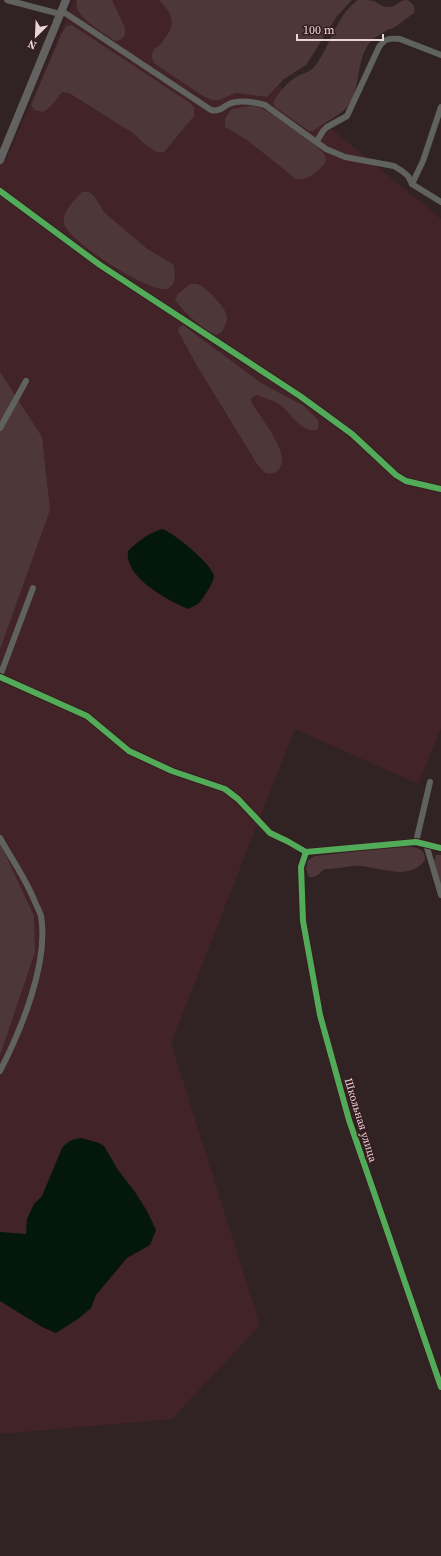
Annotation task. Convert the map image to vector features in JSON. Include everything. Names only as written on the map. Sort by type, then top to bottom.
[{"type":"main road","points":[[0,160],[66,0]]},
{"type":"street","points":[[7,0],[61,12],[211,110],[217,111],[230,104],[241,101],[256,102],[265,105],[334,154],[394,166],[408,176],[412,184],[441,202]]},
{"type":"street","points":[[317,142],[327,127],[347,116],[382,42],[389,38],[400,39],[441,55]]},
{"type":"street","points":[[412,184],[423,161],[441,107]]},
{"type":"street","points":[[0,191],[100,265],[331,417],[352,434],[396,475],[406,481],[441,489]]},
{"type":"street","points":[[0,428],[26,381]]},
{"type":"street","points":[[33,588],[0,676],[87,716],[124,747],[142,758],[172,771],[225,789],[238,798],[270,833],[306,852],[416,842],[441,848]]},
{"type":"street","points":[[416,842],[430,782]]},
{"type":"street","points":[[0,1071],[26,1009],[36,980],[43,944],[41,915],[29,886],[1,843]]},
{"type":"street","points":[[426,844],[441,895]]},
{"type":"street","name":"Школьная улица","points":[[306,852],[301,867],[303,921],[320,1015],[350,1120],[441,1387]]},
{"type":"shaded area","points":[[74,0],[176,0],[441,219],[441,728],[418,784],[295,729],[171,1043],[260,1325],[172,1419],[0,1434],[0,158],[6,160]]},
{"type":"shaded area","points":[[77,0],[112,0],[125,28],[123,37],[120,40],[115,41],[90,24],[79,12]]},
{"type":"shaded area","points":[[159,0],[352,0],[337,16],[306,65],[284,79],[267,97],[236,93],[219,100],[212,100],[203,96],[155,64],[152,59],[154,49],[163,42],[172,23],[170,14]]},
{"type":"shaded area","points":[[358,0],[374,1],[383,6],[389,7],[407,0],[413,5],[414,13],[392,29],[389,29],[371,41],[363,55],[356,88],[350,103],[338,115],[313,131],[309,131],[275,107],[273,103],[287,84],[314,67],[325,50],[338,23],[350,7]]},
{"type":"shaded area","points":[[72,25],[190,103],[194,108],[194,116],[164,152],[157,152],[146,145],[133,133],[69,93],[62,92],[44,112],[34,110],[31,105],[62,33],[66,26]]},
{"type":"shaded area","points":[[249,106],[258,107],[267,111],[304,137],[324,154],[326,158],[325,163],[316,172],[308,177],[300,180],[296,179],[247,140],[225,127],[225,118],[232,109]]},
{"type":"shaded area","points":[[82,192],[89,192],[94,196],[104,212],[146,248],[174,265],[175,279],[170,287],[167,289],[158,288],[128,275],[93,253],[68,231],[64,223],[65,214]]},
{"type":"shaded area","points":[[190,284],[197,284],[201,286],[215,298],[223,308],[227,317],[222,332],[216,335],[204,328],[188,315],[175,300],[178,294]]},
{"type":"shaded area","points":[[183,325],[261,383],[304,406],[318,420],[319,426],[317,430],[306,429],[277,403],[257,395],[251,399],[278,446],[282,463],[276,472],[265,473],[257,464],[196,364],[178,331],[179,327]]},
{"type":"shaded area","points":[[0,372],[42,437],[50,510],[0,649]]},
{"type":"shaded area","points":[[162,529],[174,536],[200,557],[207,564],[214,576],[214,579],[201,601],[188,609],[169,600],[149,586],[133,570],[129,561],[128,551],[132,547],[148,535]]},
{"type":"shaded area","points":[[0,843],[34,916],[35,952],[0,1055]]},
{"type":"shaded area","points":[[390,847],[418,848],[422,851],[425,860],[418,867],[409,871],[400,872],[352,866],[325,869],[316,876],[309,877],[306,869],[308,860],[315,856]]},
{"type":"shaded area","points":[[436,855],[441,855],[441,886],[434,862]]},
{"type":"shaded area","points":[[81,1138],[104,1146],[118,1170],[147,1211],[156,1230],[150,1245],[127,1258],[96,1295],[91,1308],[78,1319],[56,1333],[42,1327],[0,1301],[0,1232],[26,1234],[27,1219],[34,1204],[42,1196],[62,1148],[71,1141]]},
{"type":"cycle path","points":[[0,191],[100,265],[300,396],[352,434],[396,475],[406,481],[441,489]]},
{"type":"cycle path","points":[[0,677],[87,716],[129,751],[172,771],[225,789],[238,799],[270,833],[306,852],[416,842],[441,848]]},
{"type":"cycle path","points":[[306,852],[301,867],[303,921],[320,1015],[349,1120],[441,1387]]}]
